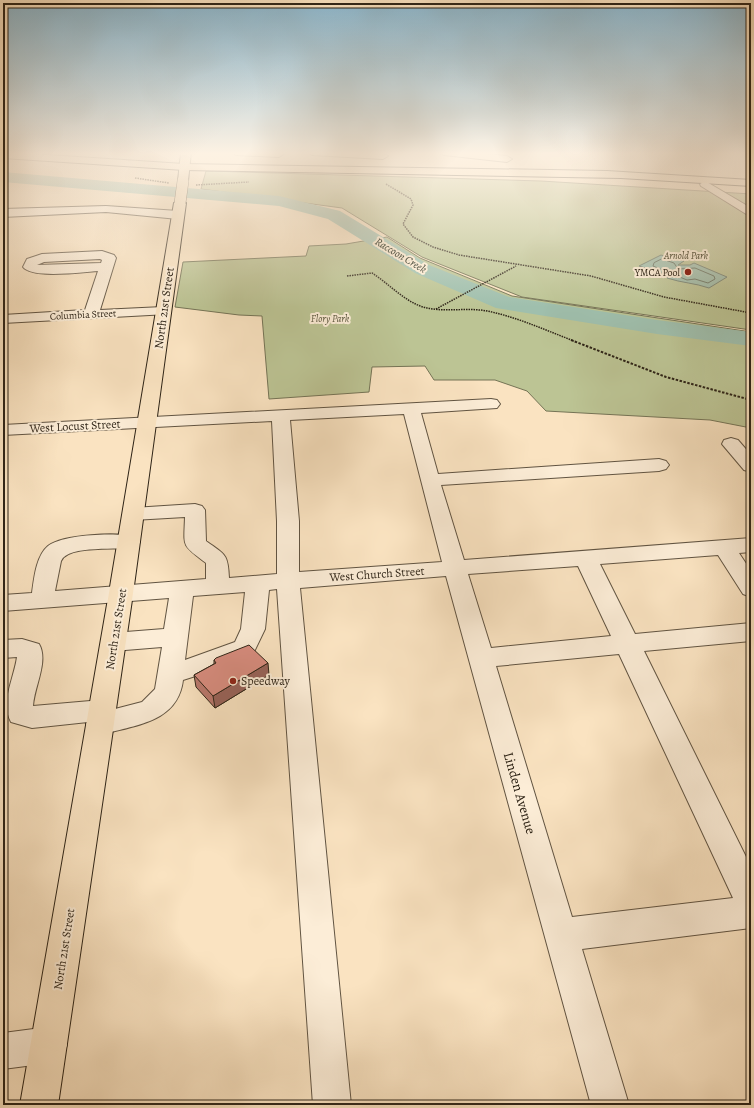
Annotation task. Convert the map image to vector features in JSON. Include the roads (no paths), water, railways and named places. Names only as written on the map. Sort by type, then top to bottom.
[{"type":"main road","name":"North 21st Street","points":[[39,1105],[102,717],[179,204]]},
{"type":"street","points":[[736,204],[751,213]]},
{"type":"street","points":[[3,213],[179,209]]},
{"type":"street","points":[[92,313],[109,258],[102,255],[42,258],[32,262],[30,267],[36,270],[106,267]]},
{"type":"street","name":"Columbia Street","points":[[3,319],[92,313],[163,311]]},
{"type":"street","name":"West Locust Street","points":[[3,430],[491,404]]},
{"type":"street","name":"Linden Avenue","points":[[411,408],[455,568],[610,1105]]},
{"type":"street","points":[[281,415],[288,521],[288,580],[332,1105]]},
{"type":"street","points":[[731,444],[751,466]]},
{"type":"street","points":[[430,480],[659,465]]},
{"type":"street","points":[[133,514],[195,510],[195,544],[217,560],[218,586]]},
{"type":"street","points":[[42,600],[51,561],[54,553],[60,548],[129,542]]},
{"type":"street","name":"West Church Street","points":[[3,603],[751,545]]},
{"type":"street","points":[[724,547],[748,579]]},
{"type":"street","points":[[586,558],[751,901]]},
{"type":"street","points":[[171,674],[221,658],[244,648],[252,629],[258,583]]},
{"type":"street","points":[[3,649],[22,648],[30,650],[30,660],[19,707],[20,715],[32,718],[102,717],[151,710],[168,693],[182,589]]},
{"type":"street","points":[[481,658],[751,632]]},
{"type":"street","points":[[113,642],[176,636]]},
{"type":"street","points":[[561,935],[751,912]]},
{"type":"street","points":[[3,1051],[49,1046]]},
{"type":"water","name":"YMCA Pool","points":[[661,255],[684,261],[678,265],[690,265],[694,263],[727,277],[709,288],[667,278],[668,275],[639,266]]},
{"type":"waterway","name":"Raccoon Creek","points":[[290,204],[334,215],[422,269],[504,303],[657,327],[751,339]]},
{"type":"place","name":"YMCA Pool","points":[[688,272]]},
{"type":"place","name":"Speedway","points":[[233,681]]},
{"type":"park label","name":"Arnold Park","points":[[686,255]]},
{"type":"park label","name":"Flory Park","points":[[330,318]]}]
